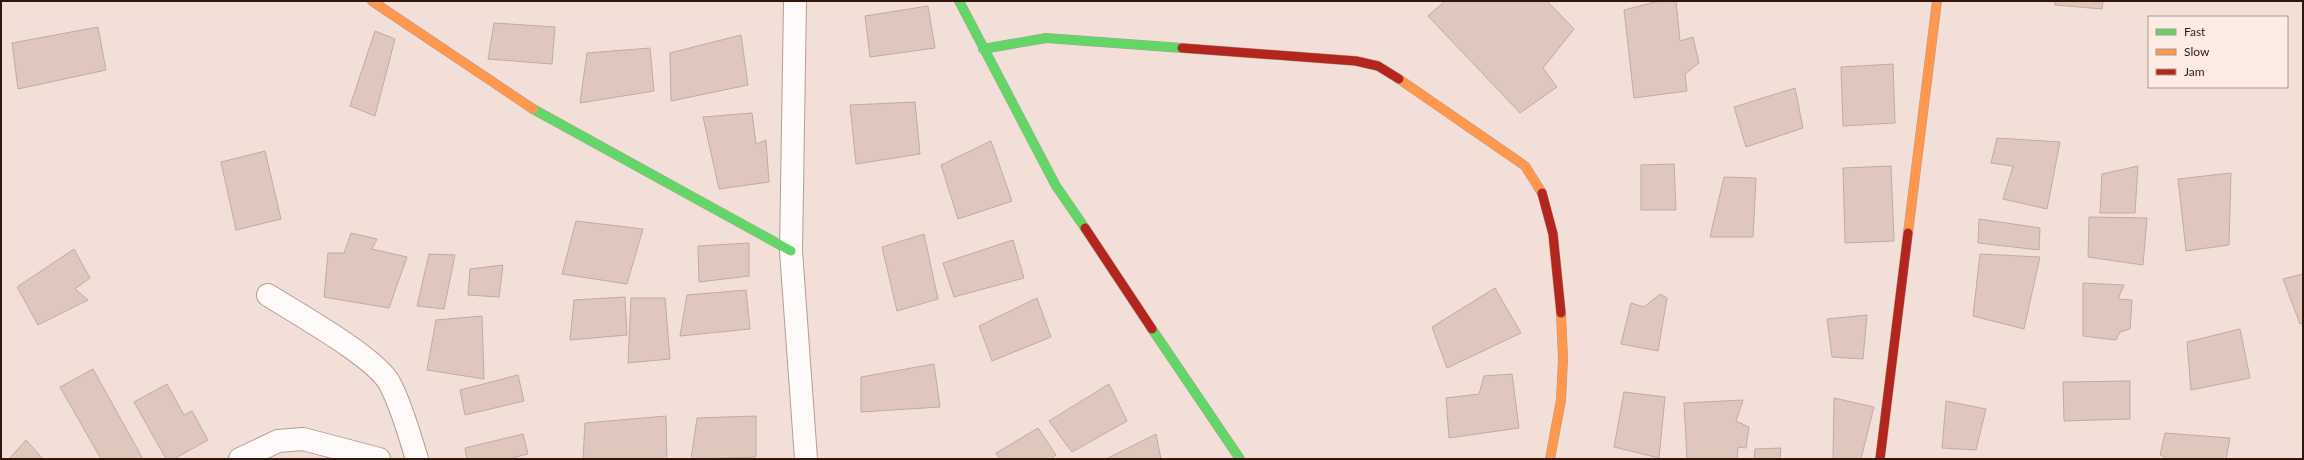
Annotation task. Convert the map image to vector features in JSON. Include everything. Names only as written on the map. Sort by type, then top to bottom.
[{"type":"street","points":[[372,1],[519,101],[791,251]]},
{"type":"street","points":[[795,1],[791,251],[806,459]]},
{"type":"street","points":[[959,1],[1056,186],[1240,459]]},
{"type":"street","points":[[1880,459],[1937,1]]},
{"type":"street","points":[[983,49],[1046,38],[1224,50],[1356,61],[1378,66],[1401,80],[1525,166],[1544,196],[1553,234],[1561,312],[1561,400],[1550,459]]},
{"type":"street","points":[[268,295],[369,360],[390,383],[406,424],[417,459]]},
{"type":"street","points":[[240,459],[278,442],[303,439],[379,459]]},
{"type":"building","points":[[1445,1],[1547,1],[1574,29],[1543,68],[1557,87],[1520,113],[1428,16]]},
{"type":"building","points":[[1659,1],[1676,1],[1680,41],[1693,37],[1699,63],[1685,74],[1687,91],[1634,98],[1624,10]]},
{"type":"building","points":[[2055,1],[2103,1],[2102,9],[2055,5]]},
{"type":"building","points":[[928,6],[935,48],[870,57],[865,16]]},
{"type":"building","points":[[494,23],[555,27],[552,64],[488,59]]},
{"type":"building","points":[[98,27],[106,70],[18,89],[12,43]]},
{"type":"building","points":[[375,31],[395,39],[375,116],[350,106]]},
{"type":"building","points":[[741,35],[748,85],[671,101],[670,53]]},
{"type":"building","points":[[650,48],[654,91],[580,103],[587,53]]},
{"type":"building","points":[[1893,64],[1895,123],[1843,126],[1841,67]]},
{"type":"building","points":[[1795,88],[1803,128],[1746,147],[1734,107]]},
{"type":"building","points":[[915,102],[920,154],[856,164],[850,105]]},
{"type":"building","points":[[752,113],[756,144],[766,140],[769,182],[719,189],[703,117]]},
{"type":"building","points":[[1997,138],[2060,142],[2047,209],[2003,199],[2013,166],[1991,163]]},
{"type":"building","points":[[991,141],[1012,201],[958,219],[941,165]]},
{"type":"building","points":[[265,151],[281,219],[236,230],[221,162]]},
{"type":"building","points":[[1674,164],[1676,210],[1641,210],[1641,165]]},
{"type":"building","points":[[1891,166],[1894,241],[1845,243],[1843,168]]},
{"type":"building","points":[[2138,166],[2135,213],[2100,213],[2102,174]]},
{"type":"building","points":[[2231,173],[2229,245],[2186,251],[2178,179]]},
{"type":"building","points":[[1724,177],[1756,178],[1753,237],[1710,237]]},
{"type":"building","points":[[2089,217],[2147,218],[2143,265],[2088,257]]},
{"type":"building","points":[[1979,219],[2040,228],[2039,250],[1978,243]]},
{"type":"building","points":[[576,221],[643,229],[627,284],[562,274]]},
{"type":"building","points":[[351,233],[377,239],[372,249],[407,257],[389,308],[324,297],[328,253],[344,253]]},
{"type":"building","points":[[924,234],[938,299],[897,311],[882,247]]},
{"type":"building","points":[[1013,240],[1024,278],[954,297],[943,263]]},
{"type":"building","points":[[749,243],[749,276],[699,282],[698,246]]},
{"type":"building","points":[[74,249],[90,278],[75,289],[88,300],[38,325],[17,287]]},
{"type":"building","points":[[429,254],[455,255],[444,309],[417,306]]},
{"type":"building","points":[[1980,254],[2040,257],[2024,329],[1973,316]]},
{"type":"building","points":[[503,265],[499,297],[468,295],[470,269]]},
{"type":"building","points":[[2303,274],[2303,323],[2300,324],[2283,279]]},
{"type":"building","points":[[2083,283],[2124,285],[2118,299],[2132,300],[2130,329],[2120,332],[2116,340],[2083,336]]},
{"type":"building","points":[[1495,288],[1521,333],[1447,368],[1432,327]]},
{"type":"building","points":[[746,290],[750,329],[680,336],[687,295]]},
{"type":"building","points":[[1660,294],[1667,298],[1658,351],[1621,344],[1631,303],[1644,307]]},
{"type":"building","points":[[625,297],[627,335],[570,340],[574,300]]},
{"type":"building","points":[[631,298],[665,298],[670,359],[628,363]]},
{"type":"building","points":[[1037,298],[1051,337],[992,361],[979,326]]},
{"type":"building","points":[[1867,315],[1863,359],[1832,357],[1827,319]]},
{"type":"building","points":[[482,316],[484,379],[427,370],[436,320]]},
{"type":"building","points":[[2240,329],[2250,378],[2191,390],[2187,342]]},
{"type":"building","points":[[934,364],[940,407],[861,412],[861,377]]},
{"type":"building","points":[[93,369],[143,459],[101,459],[60,387]]},
{"type":"building","points":[[1512,374],[1519,428],[1449,438],[1446,398],[1479,394],[1484,376]]},
{"type":"building","points":[[518,375],[524,401],[465,415],[460,390]]},
{"type":"building","points":[[2130,381],[2130,419],[2064,421],[2063,382]]},
{"type":"building","points":[[167,384],[184,415],[192,411],[208,440],[174,459],[166,459],[134,402]]},
{"type":"building","points":[[1109,384],[1127,421],[1072,452],[1049,421]]},
{"type":"building","points":[[1624,392],[1665,397],[1659,458],[1614,447]]},
{"type":"building","points":[[1834,398],[1874,407],[1861,459],[1833,459]]},
{"type":"building","points":[[1743,400],[1736,421],[1749,427],[1746,448],[1738,447],[1737,459],[1687,459],[1684,403]]},
{"type":"building","points":[[1946,401],[1986,409],[1976,450],[1942,448]]},
{"type":"building","points":[[666,416],[667,459],[583,459],[585,423]]},
{"type":"building","points":[[756,416],[756,457],[691,459],[697,418]]},
{"type":"building","points":[[1038,428],[1056,455],[1050,459],[1000,459],[996,453]]},
{"type":"building","points":[[2165,433],[2230,438],[2226,459],[2168,459],[2160,455]]},
{"type":"building","points":[[523,434],[528,454],[508,459],[467,459],[465,448]]},
{"type":"building","points":[[1156,434],[1161,459],[1106,459]]},
{"type":"building","points":[[26,440],[43,459],[9,459]]},
{"type":"building","points":[[1781,448],[1780,459],[1754,459],[1755,449]]},
{"type":"traffic: fast","points":[[959,1],[1056,186],[1085,228]]},
{"type":"traffic: fast","points":[[983,49],[1046,38],[1182,48]]},
{"type":"traffic: fast","points":[[533,109],[791,251]]},
{"type":"traffic: fast","points":[[1152,329],[1240,459]]},
{"type":"traffic: slow","points":[[372,1],[533,109]]},
{"type":"traffic: slow","points":[[1908,233],[1937,1]]},
{"type":"traffic: slow","points":[[1399,79],[1525,166],[1542,193]]},
{"type":"traffic: slow","points":[[1550,459],[1561,400],[1563,359],[1561,313]]},
{"type":"traffic: jam","points":[[1182,48],[1356,61],[1378,66],[1399,79]]},
{"type":"traffic: jam","points":[[1542,193],[1553,234],[1561,313]]},
{"type":"traffic: jam","points":[[1085,228],[1152,329]]},
{"type":"traffic: jam","points":[[1880,459],[1908,233]]}]
